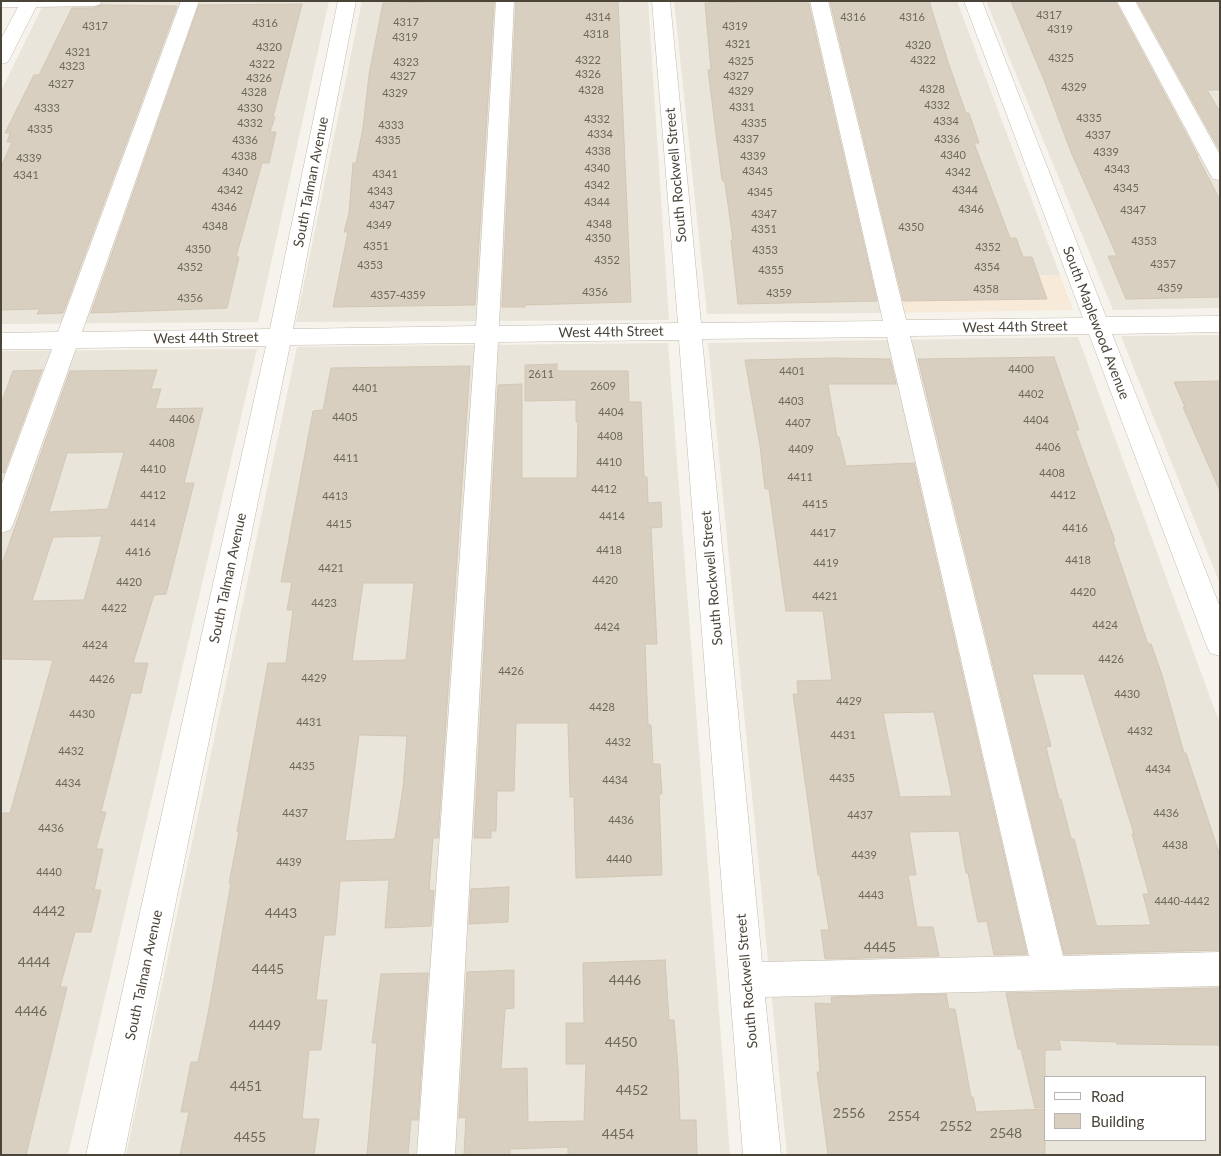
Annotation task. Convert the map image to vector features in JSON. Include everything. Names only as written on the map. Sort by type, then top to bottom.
[{"type":"street","points":[[1,2],[93,1]]},
{"type":"street","points":[[1,522],[190,1]]},
{"type":"street","name":"South Talman Avenue","points":[[106,1155],[280,337],[347,1]]},
{"type":"street","points":[[436,1155],[487,334],[505,1]]},
{"type":"street","name":"South Rockwell Street","points":[[661,1],[762,1155]]},
{"type":"street","points":[[819,1],[1050,973]]},
{"type":"street","name":"South Maplewood Avenue","points":[[973,1],[1220,644]]},
{"type":"street","points":[[1126,1],[1220,174]]},
{"type":"street","points":[[1,58],[30,2]]},
{"type":"street","name":"West 44th Street","points":[[1,341],[1220,324]]},
{"type":"street","points":[[747,980],[1220,969]]},
{"type":"shaded area","points":[[45,1],[329,1],[258,322],[1,324],[1,91]]},
{"type":"shaded area","points":[[362,1],[648,1],[669,320],[296,322]]},
{"type":"shaded area","points":[[674,1],[957,1],[1060,275],[884,278],[892,313],[707,314]]},
{"type":"shaded area","points":[[986,1],[1220,1],[1220,308],[1113,310]]},
{"type":"shaded area","points":[[1060,275],[1073,310],[892,313],[884,278]]},
{"type":"shaded area","points":[[1220,335],[1220,584],[1121,336]]},
{"type":"shaded area","points":[[1078,337],[1220,724],[1220,1155],[787,1155],[708,343]]},
{"type":"shaded area","points":[[668,343],[730,1155],[126,1155],[297,347]]},
{"type":"shaded area","points":[[257,349],[68,1155],[1,1155],[1,351]]},
{"type":"building","points":[[516,1],[618,1],[631,302],[502,307]]},
{"type":"building","points":[[808,1],[877,301],[738,304],[731,240],[733,240],[725,183],[722,180],[708,70],[711,70],[705,3]]},
{"type":"building","points":[[830,1],[929,1],[949,65],[979,143],[974,143],[1010,238],[1016,238],[1023,257],[1032,257],[1047,299],[903,301]]},
{"type":"building","points":[[1011,1],[1115,1],[1220,200],[1220,297],[1126,299],[1108,256],[1117,256],[1071,152]]},
{"type":"building","points":[[1137,1],[1220,1],[1220,90],[1207,90],[1220,112],[1220,151]]},
{"type":"building","points":[[494,2],[475,305],[333,307],[348,232],[344,232],[349,213],[353,163],[356,163],[363,128],[369,75],[383,3]]},
{"type":"building","points":[[302,4],[273,117],[275,117],[270,132],[276,132],[269,163],[262,163],[236,257],[239,257],[227,308],[91,313],[199,5]]},
{"type":"building","points":[[101,5],[177,6],[63,313],[37,314],[40,309],[1,310],[1,167],[12,142],[7,142],[10,133],[5,133],[34,75],[39,75],[72,8],[93,8]]},
{"type":"building","points":[[1054,357],[1079,430],[1075,430],[1115,541],[1113,541],[1148,644],[1151,644],[1161,672],[1184,753],[1186,753],[1220,856],[1220,950],[1064,954],[918,359]],"holes":[[[1032,674],[1084,674],[1134,834],[1132,834],[1149,894],[1143,894],[1151,925],[1098,926],[1096,924],[1074,839],[1071,839],[1061,799],[1059,799],[1046,747],[1051,746]]]},
{"type":"building","points":[[890,359],[896,384],[828,384],[837,437],[839,437],[846,466],[914,463],[1027,954],[994,955],[987,921],[978,922],[968,873],[966,873],[959,831],[909,832],[916,875],[908,875],[917,927],[933,927],[939,956],[825,959],[821,930],[829,930],[820,875],[818,875],[793,694],[798,694],[797,681],[832,680],[823,611],[786,611],[769,489],[765,489],[760,446],[745,360]],"holes":[[[934,712],[952,796],[900,797],[883,713]]]},
{"type":"building","points":[[557,364],[557,371],[628,371],[629,402],[641,402],[644,477],[647,477],[648,503],[661,502],[662,527],[651,528],[657,644],[645,644],[648,725],[651,725],[653,764],[660,764],[662,794],[659,794],[662,875],[576,878],[574,797],[570,797],[568,723],[516,723],[514,791],[497,791],[496,831],[491,831],[491,838],[474,838],[498,385],[522,384],[522,478],[577,478],[578,422],[576,422],[576,400],[525,401],[525,365]]},
{"type":"building","points":[[470,366],[438,838],[433,838],[429,890],[434,891],[431,926],[385,928],[389,880],[340,881],[335,935],[324,935],[316,1000],[327,1000],[321,1050],[309,1050],[302,1119],[319,1119],[314,1155],[180,1155],[189,1112],[181,1112],[191,1062],[198,1062],[208,1014],[231,883],[229,883],[239,832],[237,832],[268,663],[286,663],[293,610],[287,610],[292,582],[281,582],[313,411],[323,410],[331,368]],"holes":[[[363,583],[414,583],[406,660],[352,661]],[[359,735],[407,736],[403,788],[395,839],[345,841]]]},
{"type":"building","points":[[42,370],[4,473],[1,472],[1,404],[13,371]]},
{"type":"building","points":[[157,370],[151,389],[161,389],[155,409],[203,408],[184,483],[194,483],[166,594],[154,595],[133,663],[148,663],[141,693],[131,693],[101,812],[106,812],[96,849],[103,849],[94,890],[101,890],[91,932],[75,932],[60,987],[67,987],[26,1155],[1,1155],[1,813],[10,813],[53,660],[1,659],[1,567],[70,371]],"holes":[[[124,452],[108,509],[49,512],[67,453]],[[102,536],[84,600],[32,601],[53,537]]]},
{"type":"building","points":[[1220,381],[1220,491],[1174,382]]},
{"type":"building","points":[[509,887],[508,922],[469,924],[471,889]]},
{"type":"building","points":[[665,960],[669,1020],[674,1020],[680,1120],[696,1120],[697,1155],[568,1155],[568,1147],[510,1149],[510,1155],[464,1155],[466,1117],[459,1118],[467,972],[514,970],[514,1008],[505,1009],[501,1069],[527,1068],[528,1122],[584,1121],[586,1064],[566,1064],[566,1023],[584,1023],[583,963]]},
{"type":"building","points":[[428,973],[418,1120],[411,1120],[408,1155],[367,1155],[377,1043],[372,1043],[381,974]]},
{"type":"building","points":[[1220,988],[1220,1045],[1117,1044],[1116,1042],[1059,1040],[1061,1050],[1045,1050],[1044,1107],[1035,1108],[1021,1049],[1018,1049],[1006,993]]},
{"type":"building","points":[[946,994],[949,1009],[955,1009],[971,1097],[973,1097],[976,1112],[1044,1109],[1045,1155],[828,1155],[817,1072],[820,1072],[815,1003],[832,1004],[831,997]]}]
